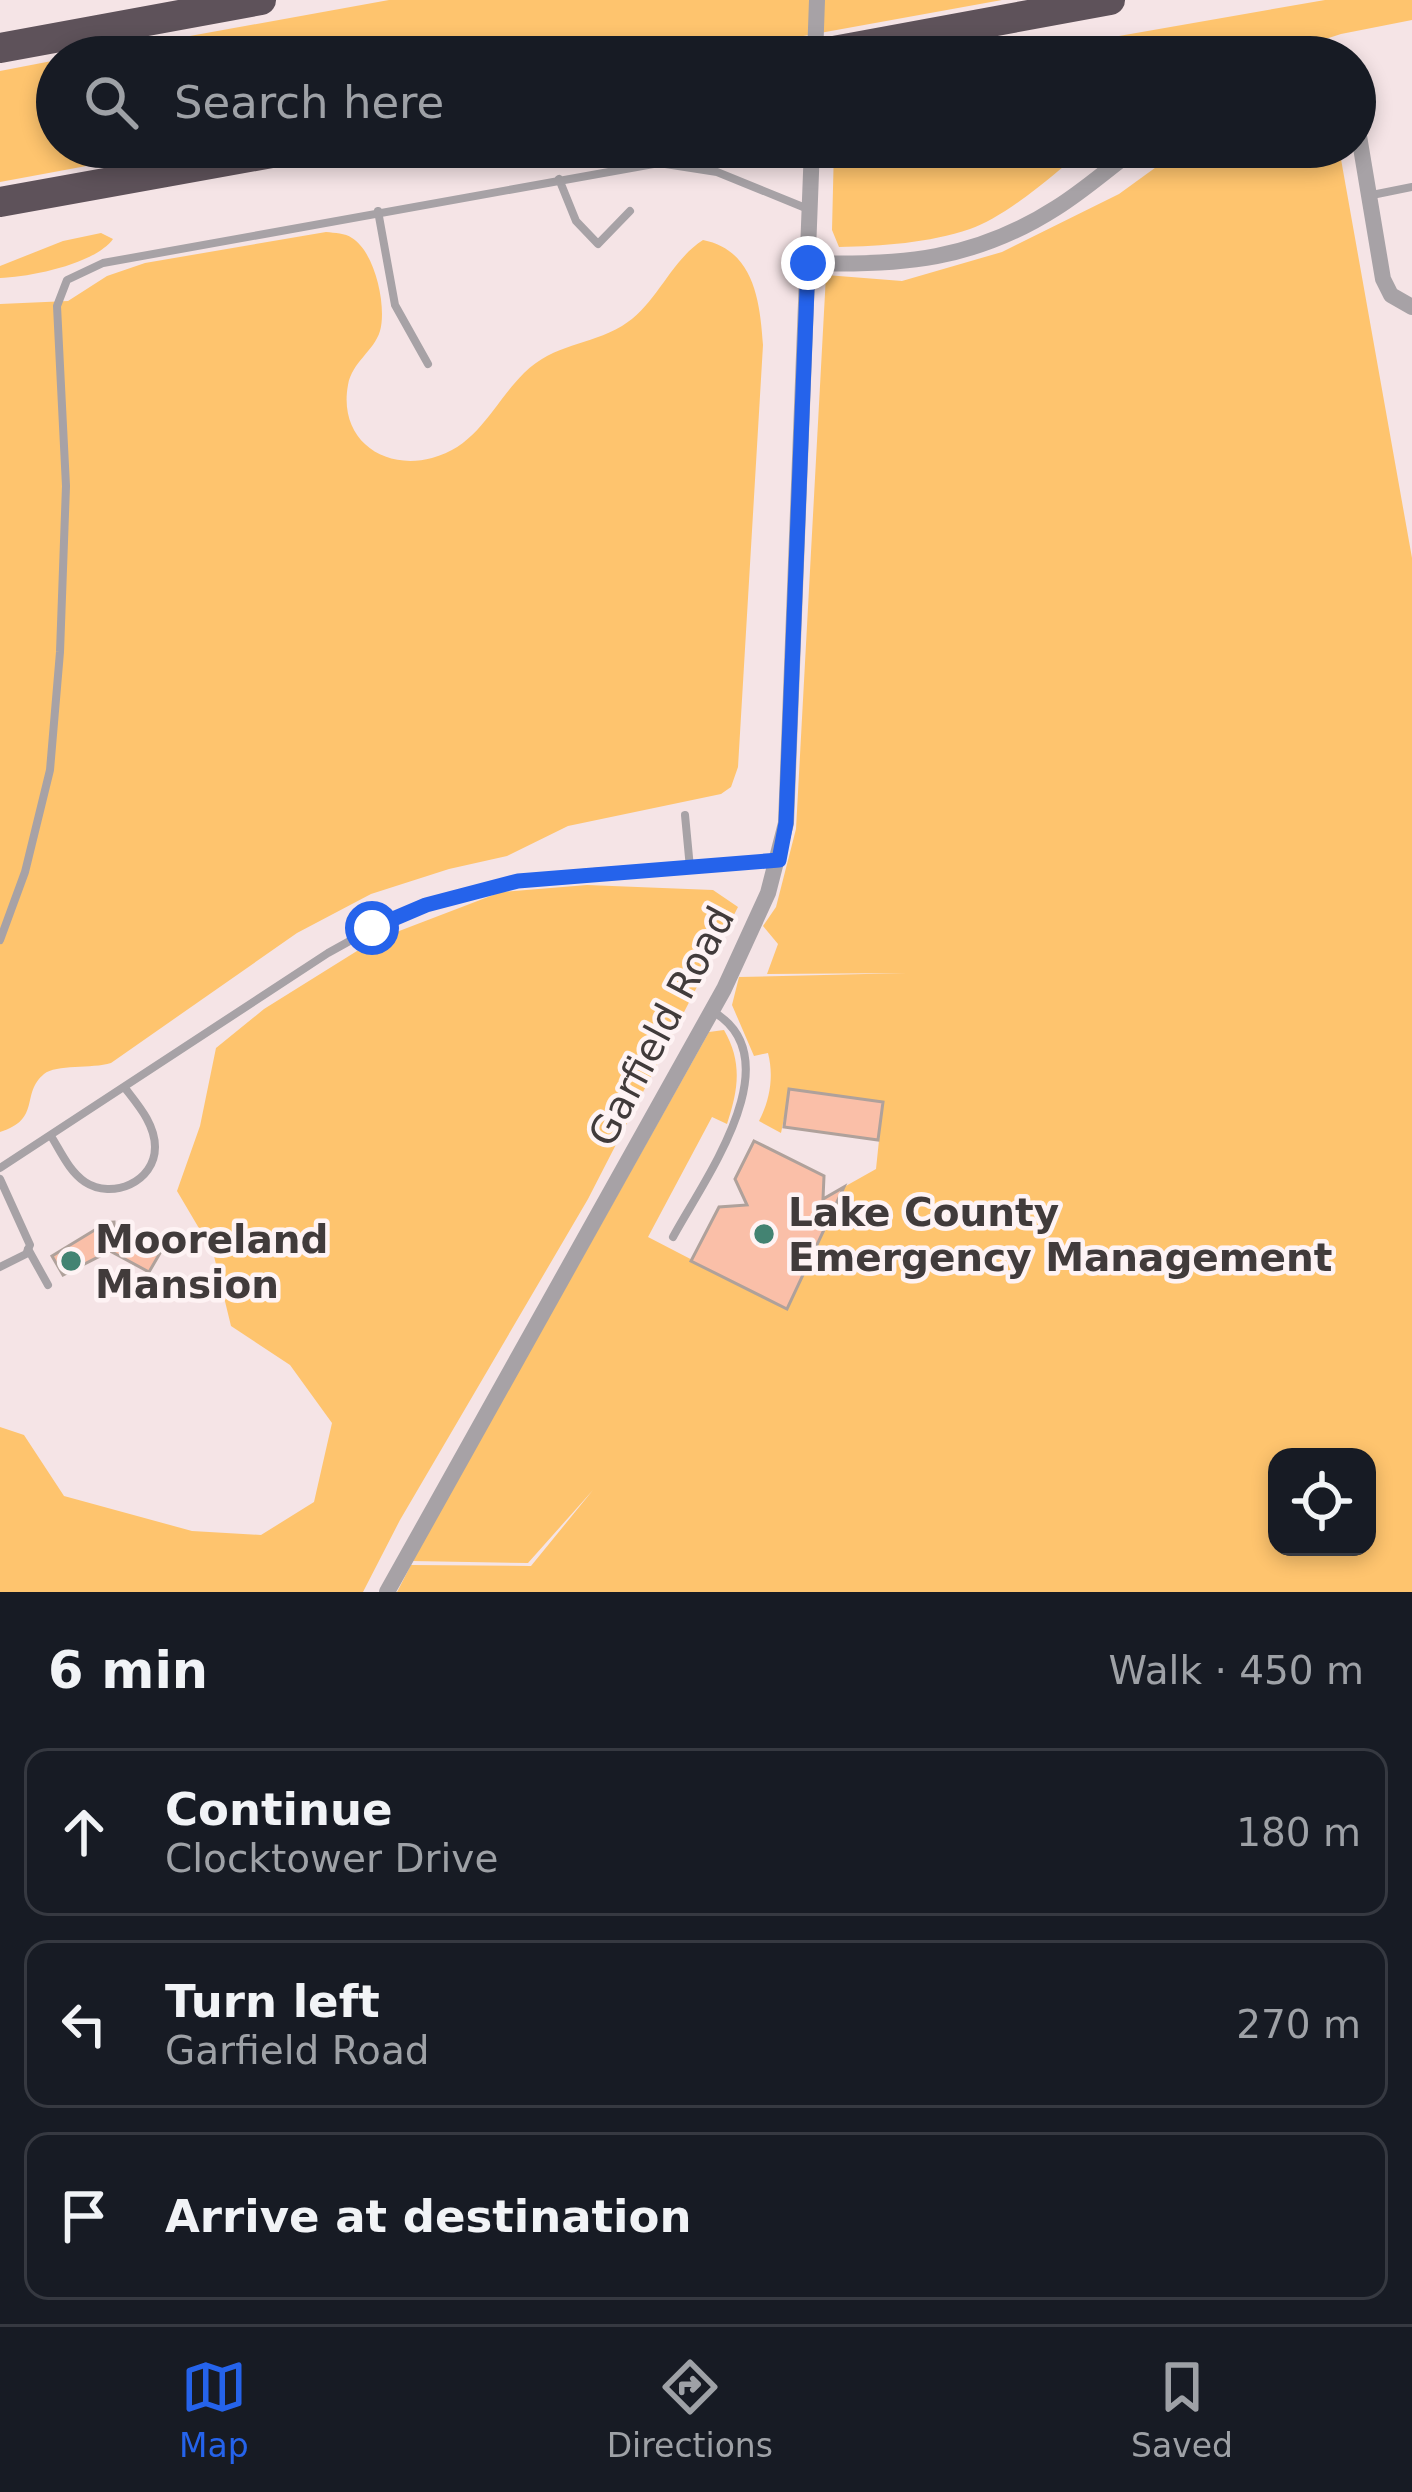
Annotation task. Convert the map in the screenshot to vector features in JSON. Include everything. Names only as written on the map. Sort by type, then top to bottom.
[{"type":"highway","points":[[65,36],[261,0]]},
{"type":"highway","points":[[915,36],[1110,0]]},
{"type":"highway","points":[[0,48],[36,41]]},
{"type":"highway","points":[[0,202],[189,168]]},
{"type":"street","points":[[816,36],[817,0]]},
{"type":"street","name":"Garfield Road","points":[[387,1592],[712,1011],[779,860],[786,823],[811,168]]},
{"type":"street","points":[[808,263],[902,264],[974,248],[1056,209],[1110,168]]},
{"type":"street","points":[[1364,168],[1386,288],[1412,308]]},
{"type":"lane","points":[[0,940],[25,872],[50,770],[66,486],[57,306],[67,280],[103,263],[623,168]]},
{"type":"lane","points":[[700,168],[809,209]]},
{"type":"lane","points":[[559,179],[576,221],[598,244],[630,211]]},
{"type":"lane","points":[[1369,196],[1412,187]]},
{"type":"lane","points":[[378,211],[395,305],[428,364]]},
{"type":"lane","points":[[685,815],[690,868]]},
{"type":"lane","points":[[0,1168],[328,953],[426,905],[518,881],[779,860]]},
{"type":"lane","points":[[673,1237],[737,1118],[745,1091],[746,1062],[736,1032],[712,1011]]},
{"type":"lane","points":[[51,1136],[73,1172],[91,1186],[107,1190],[139,1180],[147,1172],[155,1145],[150,1123],[125,1088]]},
{"type":"lane","points":[[0,1179],[48,1285]]},
{"type":"lane","points":[[0,1267],[15,1262],[28,1249]]},
{"type":"shaded area","points":[[389,0],[1002,0],[804,36],[190,36]]},
{"type":"shaded area","points":[[1325,0],[1412,0],[1412,20],[1335,36],[1119,36]]},
{"type":"shaded area","points":[[36,64],[36,168],[76,168],[0,182],[0,71]]},
{"type":"shaded area","points":[[833,168],[1061,168],[984,223],[938,238],[839,247],[832,230]]},
{"type":"shaded area","points":[[1155,168],[1343,168],[1412,558],[1412,1592],[397,1592],[411,1565],[531,1566],[593,1490],[528,1563],[412,1561],[709,1032],[724,1030],[734,1054],[737,1077],[731,1112],[727,1124],[712,1117],[648,1237],[787,1309],[844,1187],[876,1169],[883,1102],[790,1089],[781,1133],[759,1121],[770,1088],[768,1053],[754,1056],[732,1005],[739,977],[907,973],[767,974],[778,944],[763,926],[776,907],[796,829],[826,275],[902,281],[1002,252],[1119,194]]},
{"type":"shaded area","points":[[326,232],[346,235],[360,245],[377,280],[380,331],[350,377],[347,404],[357,435],[368,447],[397,460],[432,458],[461,444],[536,363],[609,333],[634,317],[703,240],[733,254],[744,266],[760,311],[763,345],[738,767],[731,787],[721,794],[568,826],[507,856],[371,894],[297,933],[111,1063],[44,1074],[21,1120],[0,1132],[0,304],[68,301],[107,276],[145,263]]},
{"type":"shaded area","points":[[101,233],[113,239],[92,256],[44,272],[0,278],[0,266],[63,241]]},
{"type":"shaded area","points":[[587,885],[713,890],[738,907],[588,1199],[400,1520],[363,1592],[0,1592],[0,1427],[24,1435],[64,1496],[192,1531],[261,1535],[314,1502],[332,1423],[290,1365],[231,1326],[213,1252],[177,1191],[200,1126],[216,1048],[264,1009],[373,941],[501,892]]},
{"type":"building","points":[[789,1089],[883,1102],[878,1140],[784,1127]]},
{"type":"building","name":"Lake County Emergency Management","points":[[754,1141],[824,1176],[823,1199],[844,1187],[787,1309],[691,1261],[719,1207],[747,1205],[735,1179]]},
{"type":"building","name":"Mooreland Mansion","points":[[114,1222],[114,1228],[160,1253],[149,1272],[110,1251],[63,1275],[52,1256],[98,1228],[98,1223]]},
{"type":"place","name":"Lake County Emergency Management","points":[[764,1234]]},
{"type":"place","name":"Mooreland Mansion","points":[[71,1261]]},
{"type":"route","points":[[372,928],[426,905],[518,881],[779,860],[786,823],[808,263]]}]
